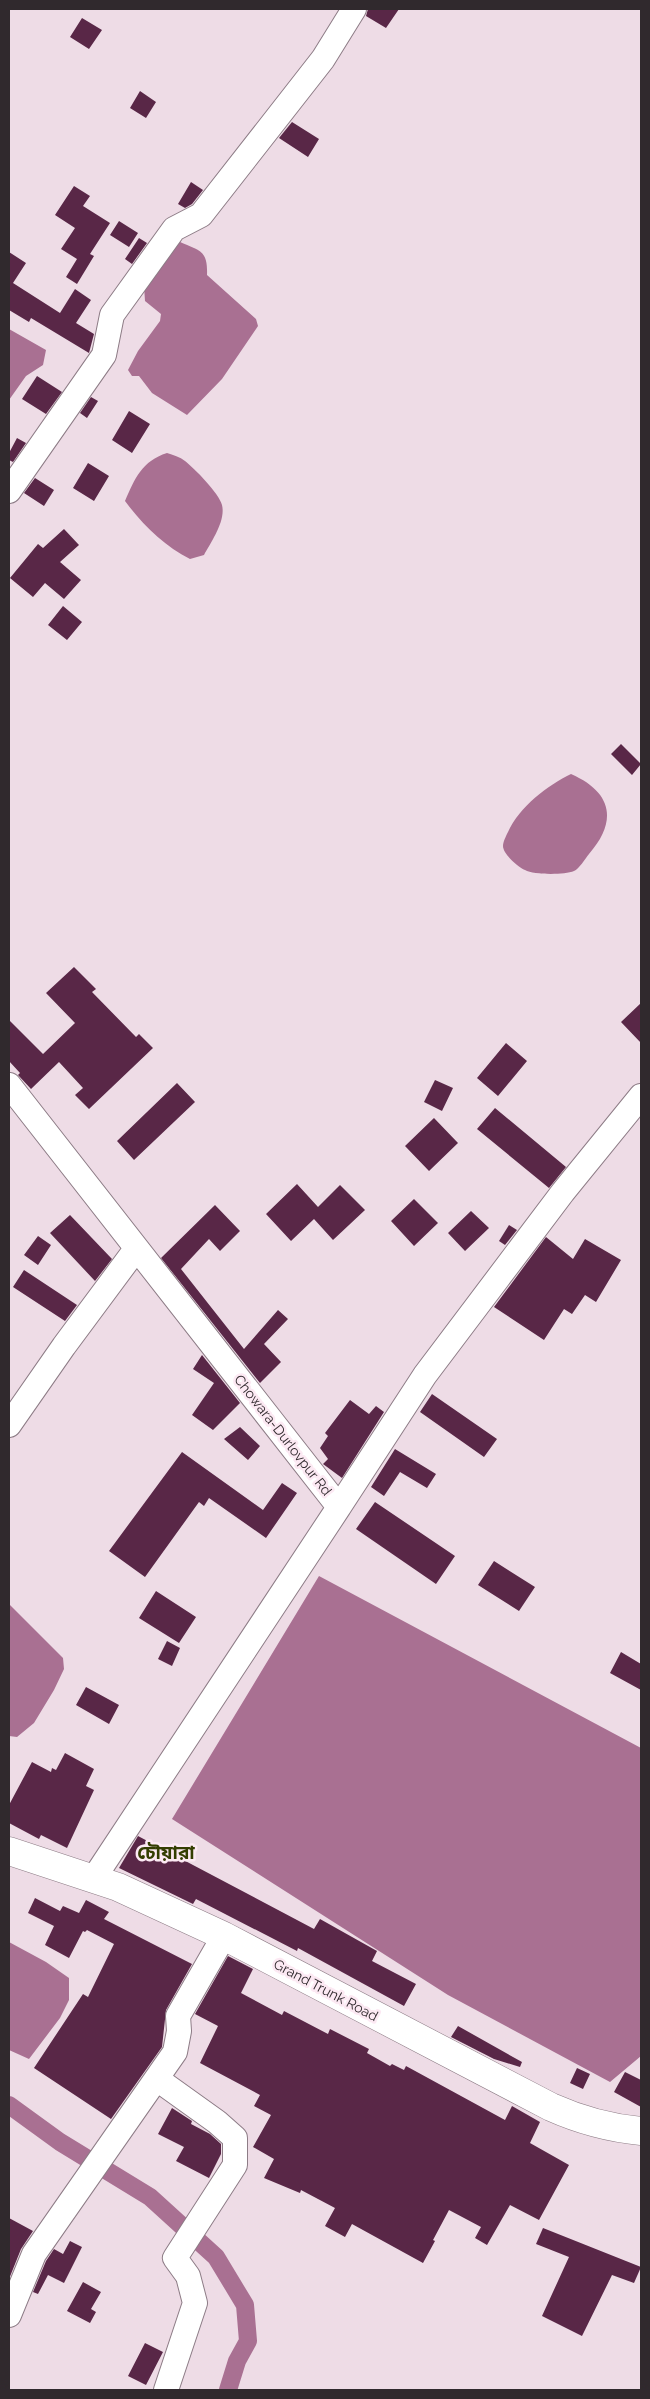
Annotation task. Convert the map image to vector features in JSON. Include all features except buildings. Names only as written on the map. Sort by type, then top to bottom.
[{"type":"highway","name":"Grand Trunk Road","points":[[9,1851],[94,1878],[224,1936],[550,2107],[577,2118],[612,2128],[641,2131]]},
{"type":"street","points":[[9,491],[104,355],[112,314],[174,229],[201,215],[323,59],[354,9]]},
{"type":"street","name":"Chowara-Durlovpur Rd","points":[[9,1085],[339,1507],[94,1878]]},
{"type":"street","points":[[339,1507],[425,1374],[563,1192],[641,1096]]},
{"type":"street","points":[[9,1425],[64,1346],[136,1249]]},
{"type":"street","points":[[9,2315],[34,2254],[175,2052],[179,2031],[178,2016],[224,1936]]},
{"type":"street","points":[[157,2079],[217,2122],[235,2138],[235,2166],[175,2260],[188,2276],[195,2303],[166,2390]]},
{"type":"shaded area","points":[[178,241],[197,249],[204,255],[207,275],[256,319],[258,326],[222,379],[187,415],[152,393],[139,376],[132,376],[128,370],[138,351],[160,321],[161,314],[145,301],[144,286]]},
{"type":"shaded area","points":[[9,329],[46,350],[43,365],[26,376],[9,400]]},
{"type":"shaded area","points":[[167,453],[183,460],[194,469],[211,488],[222,505],[223,511],[220,524],[204,555],[190,559],[171,548],[146,526],[125,501],[140,471],[158,456]]},
{"type":"shaded area","points":[[571,774],[595,789],[602,799],[606,808],[607,819],[604,830],[598,842],[576,870],[549,874],[529,872],[515,863],[505,853],[503,846],[506,835],[527,805],[553,784]]},
{"type":"shaded area","points":[[319,1576],[641,1748],[641,2056],[610,2082],[448,1995],[172,1819]]},
{"type":"shaded area","points":[[9,1604],[63,1658],[64,1669],[34,1723],[17,1737],[9,1736]]},
{"type":"shaded area","points":[[9,1942],[46,1962],[69,1978],[69,2000],[60,2018],[29,2059],[9,2050]]},
{"type":"waterway","points":[[9,2105],[60,2142],[150,2197],[216,2257],[245,2305],[248,2341],[237,2361],[228,2390]]},
{"type":"district","name":"চৌয়ারা","points":[[166,1852]]}]
